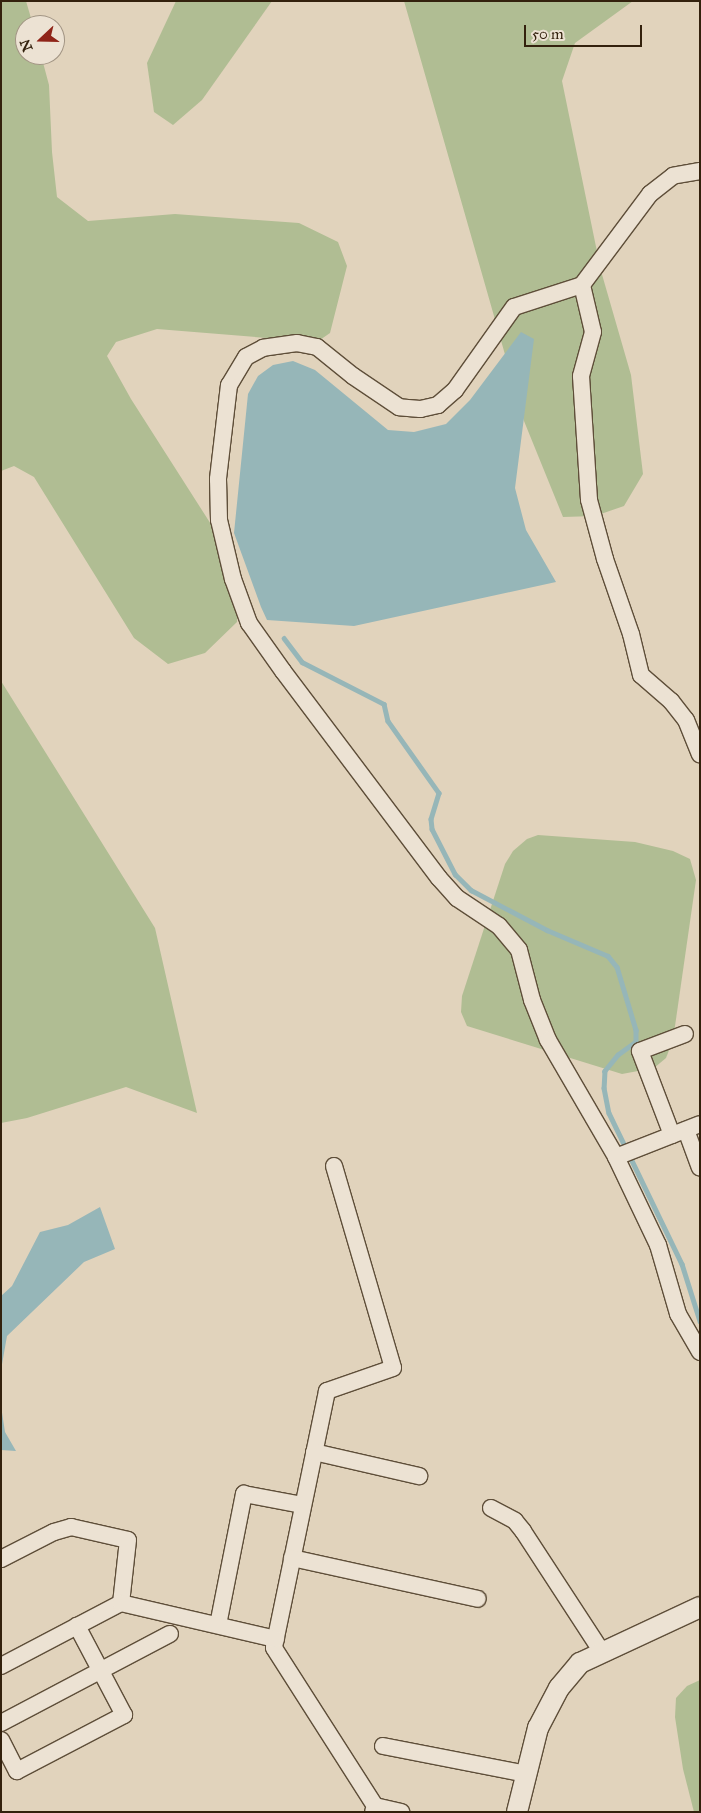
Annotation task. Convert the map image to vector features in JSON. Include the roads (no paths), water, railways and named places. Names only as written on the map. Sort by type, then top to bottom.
[{"type":"street","points":[[700,171],[674,176],[650,194],[582,285],[514,307],[455,390],[438,405],[420,409],[399,408],[353,376],[317,346],[297,343],[264,348],[246,357],[229,385],[218,480],[219,512],[233,579],[249,623],[439,878],[457,898],[499,926],[519,950],[532,1000],[548,1040],[616,1157],[658,1245],[678,1314],[700,1352]]},
{"type":"street","points":[[582,285],[593,332],[581,376],[589,500],[605,559],[631,634],[641,675],[670,701],[686,720],[700,754]]},
{"type":"street","points":[[685,1034],[640,1051],[686,1130],[700,1168]]},
{"type":"street","points":[[616,1157],[686,1130]]},
{"type":"street","points":[[334,1166],[393,1368],[327,1391],[274,1648],[374,1809],[402,1812]]},
{"type":"street","points":[[314,1452],[419,1476]]},
{"type":"street","points":[[218,1625],[244,1494],[303,1505]]},
{"type":"street","points":[[491,1508],[514,1521],[523,1531],[602,1652]]},
{"type":"street","points":[[1,1559],[54,1532],[71,1527],[128,1540],[121,1603]]},
{"type":"street","points":[[292,1558],[478,1599]]},
{"type":"street","points":[[1,1666],[121,1603],[276,1639]]},
{"type":"street","points":[[517,1812],[538,1728],[559,1688],[580,1663],[700,1607]]},
{"type":"street","points":[[1,1740],[17,1771],[124,1715],[102,1670],[77,1626]]},
{"type":"street","points":[[1,1723],[170,1634]]},
{"type":"street","points":[[383,1746],[527,1774]]},
{"type":"water","points":[[521,332],[534,339],[515,488],[526,530],[556,582],[354,626],[267,620],[234,533],[248,394],[258,376],[273,365],[293,361],[315,370],[388,430],[414,432],[446,424],[470,400]]},
{"type":"water","points":[[100,1207],[115,1249],[84,1262],[7,1336],[1,1370],[1,1296],[12,1286],[40,1232],[68,1225]]},
{"type":"water","points":[[1,1406],[5,1432],[16,1451],[1,1450]]},
{"type":"waterway","points":[[284,638],[302,662],[384,704],[388,721],[439,793],[431,819],[432,829],[455,874],[471,890],[547,930],[608,956],[617,967],[636,1030],[636,1042],[618,1055],[605,1071],[604,1088],[609,1113],[682,1264],[700,1321]]}]
